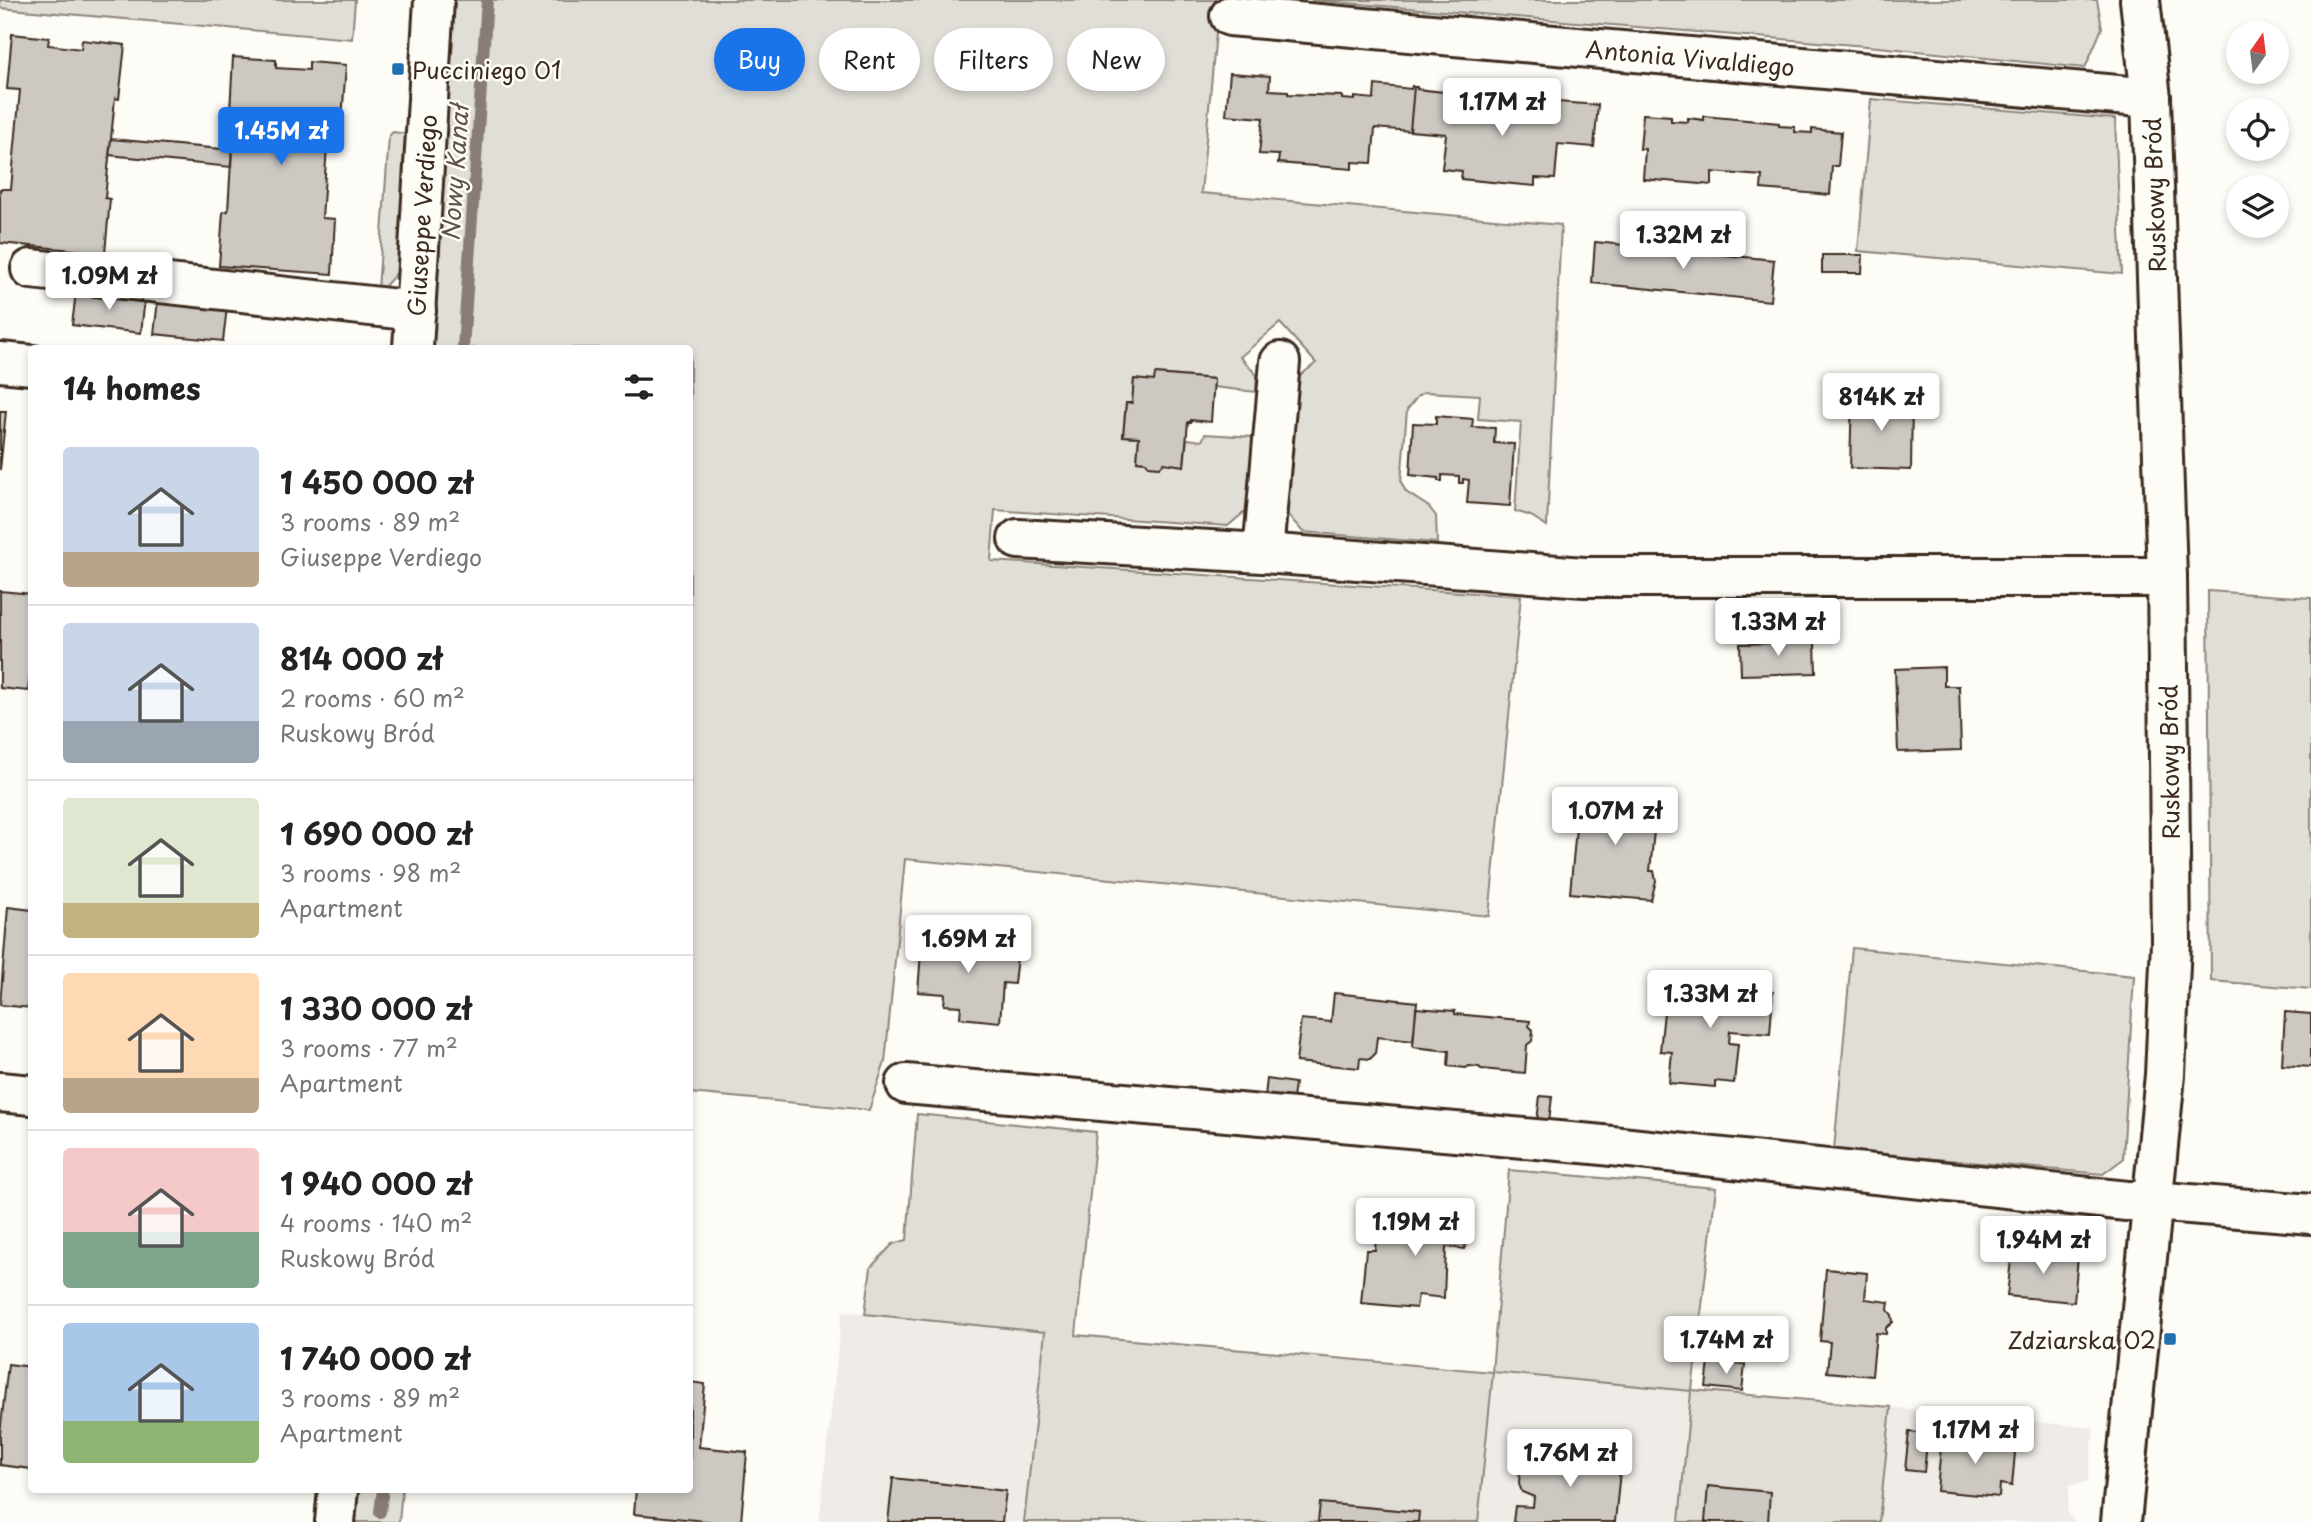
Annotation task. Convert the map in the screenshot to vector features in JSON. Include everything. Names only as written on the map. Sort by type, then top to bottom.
[{"type":"street","name":"Giuseppe Verdiego","points":[[415,330],[434,0]]},
{"type":"street","name":"Ruskowy Bród","points":[[2121,1522],[2165,1075],[2171,942],[2167,577],[2151,98],[2140,0]]},
{"type":"street","name":"Antonia Vivaldiego","points":[[1230,16],[2151,98]]},
{"type":"street","points":[[31,269],[415,330]]},
{"type":"street","points":[[0,362],[28,365]]},
{"type":"street","points":[[1263,553],[1280,362]]},
{"type":"street","points":[[1018,539],[1263,553],[1584,577],[2167,577]]},
{"type":"street","points":[[906,1084],[1593,1144],[2127,1201],[2153,1200],[2311,1214]]},
{"type":"street","points":[[0,1092],[28,1095]]},
{"type":"street","points":[[335,1522],[338,1493]]},
{"type":"shaded area","points":[[0,0],[355,0],[352,39],[0,8]]},
{"type":"shaded area","points":[[452,0],[1219,0],[1201,193],[1561,225],[1547,526],[1531,516],[1515,511],[1521,422],[1478,419],[1480,395],[1425,392],[1418,396],[1407,410],[1401,482],[1406,492],[1429,507],[1436,516],[1437,543],[1303,532],[1286,513],[1296,379],[1316,363],[1280,323],[1240,357],[1257,375],[1256,392],[1214,387],[1214,379],[1156,374],[1154,381],[1134,379],[1132,403],[1126,403],[1123,436],[1139,437],[1137,461],[1146,462],[1149,466],[1160,467],[1164,463],[1184,465],[1187,439],[1202,441],[1205,434],[1253,437],[1248,509],[1228,526],[995,510],[991,561],[1521,596],[1489,916],[905,859],[885,1062],[869,1110],[693,1093],[693,345],[430,345]]},
{"type":"shaded area","points":[[1311,0],[2097,0],[2102,28],[2085,68],[1878,47]]},
{"type":"shaded area","points":[[1871,99],[2115,119],[2122,274],[1858,251]]},
{"type":"shaded area","points":[[393,132],[407,134],[400,269],[378,290],[389,136]]},
{"type":"shaded area","points":[[2208,591],[2311,598],[2311,989],[2211,981]]},
{"type":"shaded area","points":[[1852,948],[2134,976],[2123,1159],[2103,1174],[1834,1150]]},
{"type":"shaded area","points":[[917,1114],[1096,1132],[1076,1335],[1492,1372],[1509,1170],[1716,1188],[1692,1390],[1891,1407],[1879,1522],[1679,1522],[1691,1391],[1493,1372],[1478,1522],[1024,1522],[1045,1332],[865,1314],[871,1267],[893,1244],[907,1240]]},
{"type":"shaded area","points":[[842,1311],[1045,1331],[1024,1522],[819,1522]]},
{"type":"shaded area","points":[[1492,1372],[1692,1391],[1679,1522],[1478,1522]]},
{"type":"shaded area","points":[[1891,1407],[2094,1428],[2088,1482],[2070,1485],[2067,1514],[2076,1522],[1879,1522]]},
{"type":"shaded area","points":[[358,1493],[402,1493],[399,1522],[356,1522]]},
{"type":"building","points":[[12,34],[49,38],[48,45],[81,49],[82,40],[125,45],[119,99],[115,98],[105,198],[110,199],[105,253],[0,243],[0,189],[11,189],[20,90],[7,89]]},
{"type":"building","points":[[233,57],[276,60],[276,68],[309,70],[309,62],[346,65],[342,119],[329,118],[322,218],[335,219],[332,274],[219,266],[223,212],[228,211],[234,112],[230,112]]},
{"type":"building","points":[[1230,73],[1270,76],[1269,90],[1288,91],[1288,94],[1342,96],[1342,99],[1355,100],[1355,97],[1374,99],[1375,85],[1411,89],[1412,86],[1410,131],[1375,128],[1372,163],[1352,162],[1352,169],[1278,163],[1279,155],[1259,154],[1263,118],[1226,115]]},
{"type":"building","points":[[1414,87],[1453,93],[1452,106],[1471,107],[1471,110],[1525,112],[1537,116],[1538,113],[1557,115],[1558,102],[1598,105],[1594,147],[1558,144],[1555,179],[1535,178],[1535,186],[1461,179],[1462,171],[1442,169],[1446,134],[1410,131]]},
{"type":"building","points":[[1643,114],[1671,116],[1671,121],[1688,122],[1688,118],[1704,120],[1704,116],[1779,123],[1779,126],[1795,127],[1795,132],[1812,133],[1812,129],[1841,132],[1838,166],[1832,166],[1830,195],[1761,189],[1762,176],[1712,172],[1712,185],[1643,179],[1645,149],[1640,149]]},
{"type":"building","points":[[111,139],[232,150],[231,167],[109,155]]},
{"type":"building","points":[[1595,242],[1774,260],[1770,301],[1592,283]]},
{"type":"building","points":[[1822,255],[1863,255],[1862,273],[1822,273]]},
{"type":"building","points":[[76,292],[145,298],[141,333],[72,325]]},
{"type":"building","points":[[158,300],[227,307],[223,341],[154,334]]},
{"type":"building","points":[[1155,374],[1214,379],[1211,422],[1188,422],[1184,466],[1164,463],[1160,467],[1149,466],[1146,462],[1137,461],[1139,437],[1123,436],[1126,403],[1132,403],[1134,379],[1154,381]]},
{"type":"building","points":[[1852,395],[1912,397],[1911,470],[1850,468]]},
{"type":"building","points":[[0,411],[6,411],[0,470]]},
{"type":"building","points":[[1436,416],[1473,419],[1472,427],[1495,428],[1494,443],[1514,444],[1510,506],[1467,503],[1469,480],[1463,479],[1463,483],[1459,483],[1459,476],[1442,475],[1442,481],[1438,481],[1438,478],[1410,475],[1413,423],[1436,424]]},
{"type":"building","points":[[0,591],[28,594],[28,691],[0,688]]},
{"type":"building","points":[[1815,642],[1816,673],[1741,675],[1740,644]]},
{"type":"building","points":[[1944,667],[1944,686],[1959,686],[1961,750],[1898,752],[1895,669]]},
{"type":"building","points":[[1591,793],[1600,794],[1604,798],[1639,798],[1660,803],[1661,823],[1657,832],[1654,831],[1650,871],[1654,871],[1656,881],[1651,900],[1570,893],[1579,795],[1588,796]]},
{"type":"building","points":[[8,907],[28,910],[28,1008],[0,1005]]},
{"type":"building","points":[[922,939],[1018,947],[1014,984],[1003,983],[1000,1022],[960,1018],[961,1006],[944,1005],[945,994],[918,992]]},
{"type":"building","points":[[1667,982],[1773,992],[1770,1034],[1730,1031],[1729,1043],[1738,1044],[1734,1083],[1715,1081],[1715,1087],[1669,1083],[1672,1052],[1660,1051]]},
{"type":"building","points":[[1334,993],[1417,1002],[1413,1041],[1377,1037],[1375,1054],[1370,1059],[1360,1058],[1359,1068],[1296,1062],[1301,1019],[1331,1022]]},
{"type":"building","points":[[1416,1008],[1530,1021],[1532,1041],[1527,1045],[1525,1073],[1448,1066],[1449,1051],[1413,1047]]},
{"type":"building","points":[[2285,1012],[2311,1014],[2311,1067],[2282,1065]]},
{"type":"building","points":[[1267,1079],[1295,1083],[1293,1099],[1265,1096]]},
{"type":"building","points":[[1540,1096],[1552,1097],[1549,1122],[1537,1121]]},
{"type":"building","points":[[1422,1201],[1470,1206],[1465,1249],[1446,1247],[1444,1298],[1418,1295],[1416,1308],[1361,1303],[1366,1250],[1375,1250],[1376,1235],[1419,1239]]},
{"type":"building","points":[[2012,1250],[2078,1256],[2074,1302],[2007,1296]]},
{"type":"building","points":[[1826,1269],[1867,1273],[1865,1299],[1889,1302],[1888,1310],[1893,1322],[1886,1328],[1886,1334],[1876,1333],[1872,1376],[1827,1372],[1830,1342],[1820,1341]]},
{"type":"building","points":[[1709,1362],[1745,1365],[1742,1391],[1706,1387]]},
{"type":"building","points":[[8,1364],[28,1366],[28,1468],[0,1465],[0,1434]]},
{"type":"building","points":[[693,1382],[705,1384],[699,1447],[747,1452],[741,1522],[634,1514],[636,1493],[693,1493]]},
{"type":"building","points":[[1909,1432],[1928,1434],[1924,1472],[1905,1470]]},
{"type":"building","points":[[1942,1435],[2016,1442],[2012,1486],[2000,1484],[1999,1497],[1937,1491]]},
{"type":"building","points":[[1538,1451],[1621,1460],[1615,1522],[1513,1522],[1515,1506],[1533,1507],[1534,1497],[1522,1492],[1519,1484],[1520,1467],[1536,1468]]},
{"type":"building","points":[[893,1478],[1006,1491],[1002,1522],[888,1522]]},
{"type":"building","points":[[1708,1486],[1770,1492],[1768,1522],[1705,1522]]},
{"type":"building","points":[[1320,1503],[1419,1512],[1418,1522],[1318,1522]]},
{"type":"waterway","name":"Nowy Kanał","points":[[463,345],[487,0]]},
{"type":"waterway","name":"Nowy Kanał","points":[[380,1512],[382,1493]]},
{"type":"place","name":"Pucciniego 01","points":[[398,69]]},
{"type":"place","name":"Zdziarska 02","points":[[2170,1339]]}]
